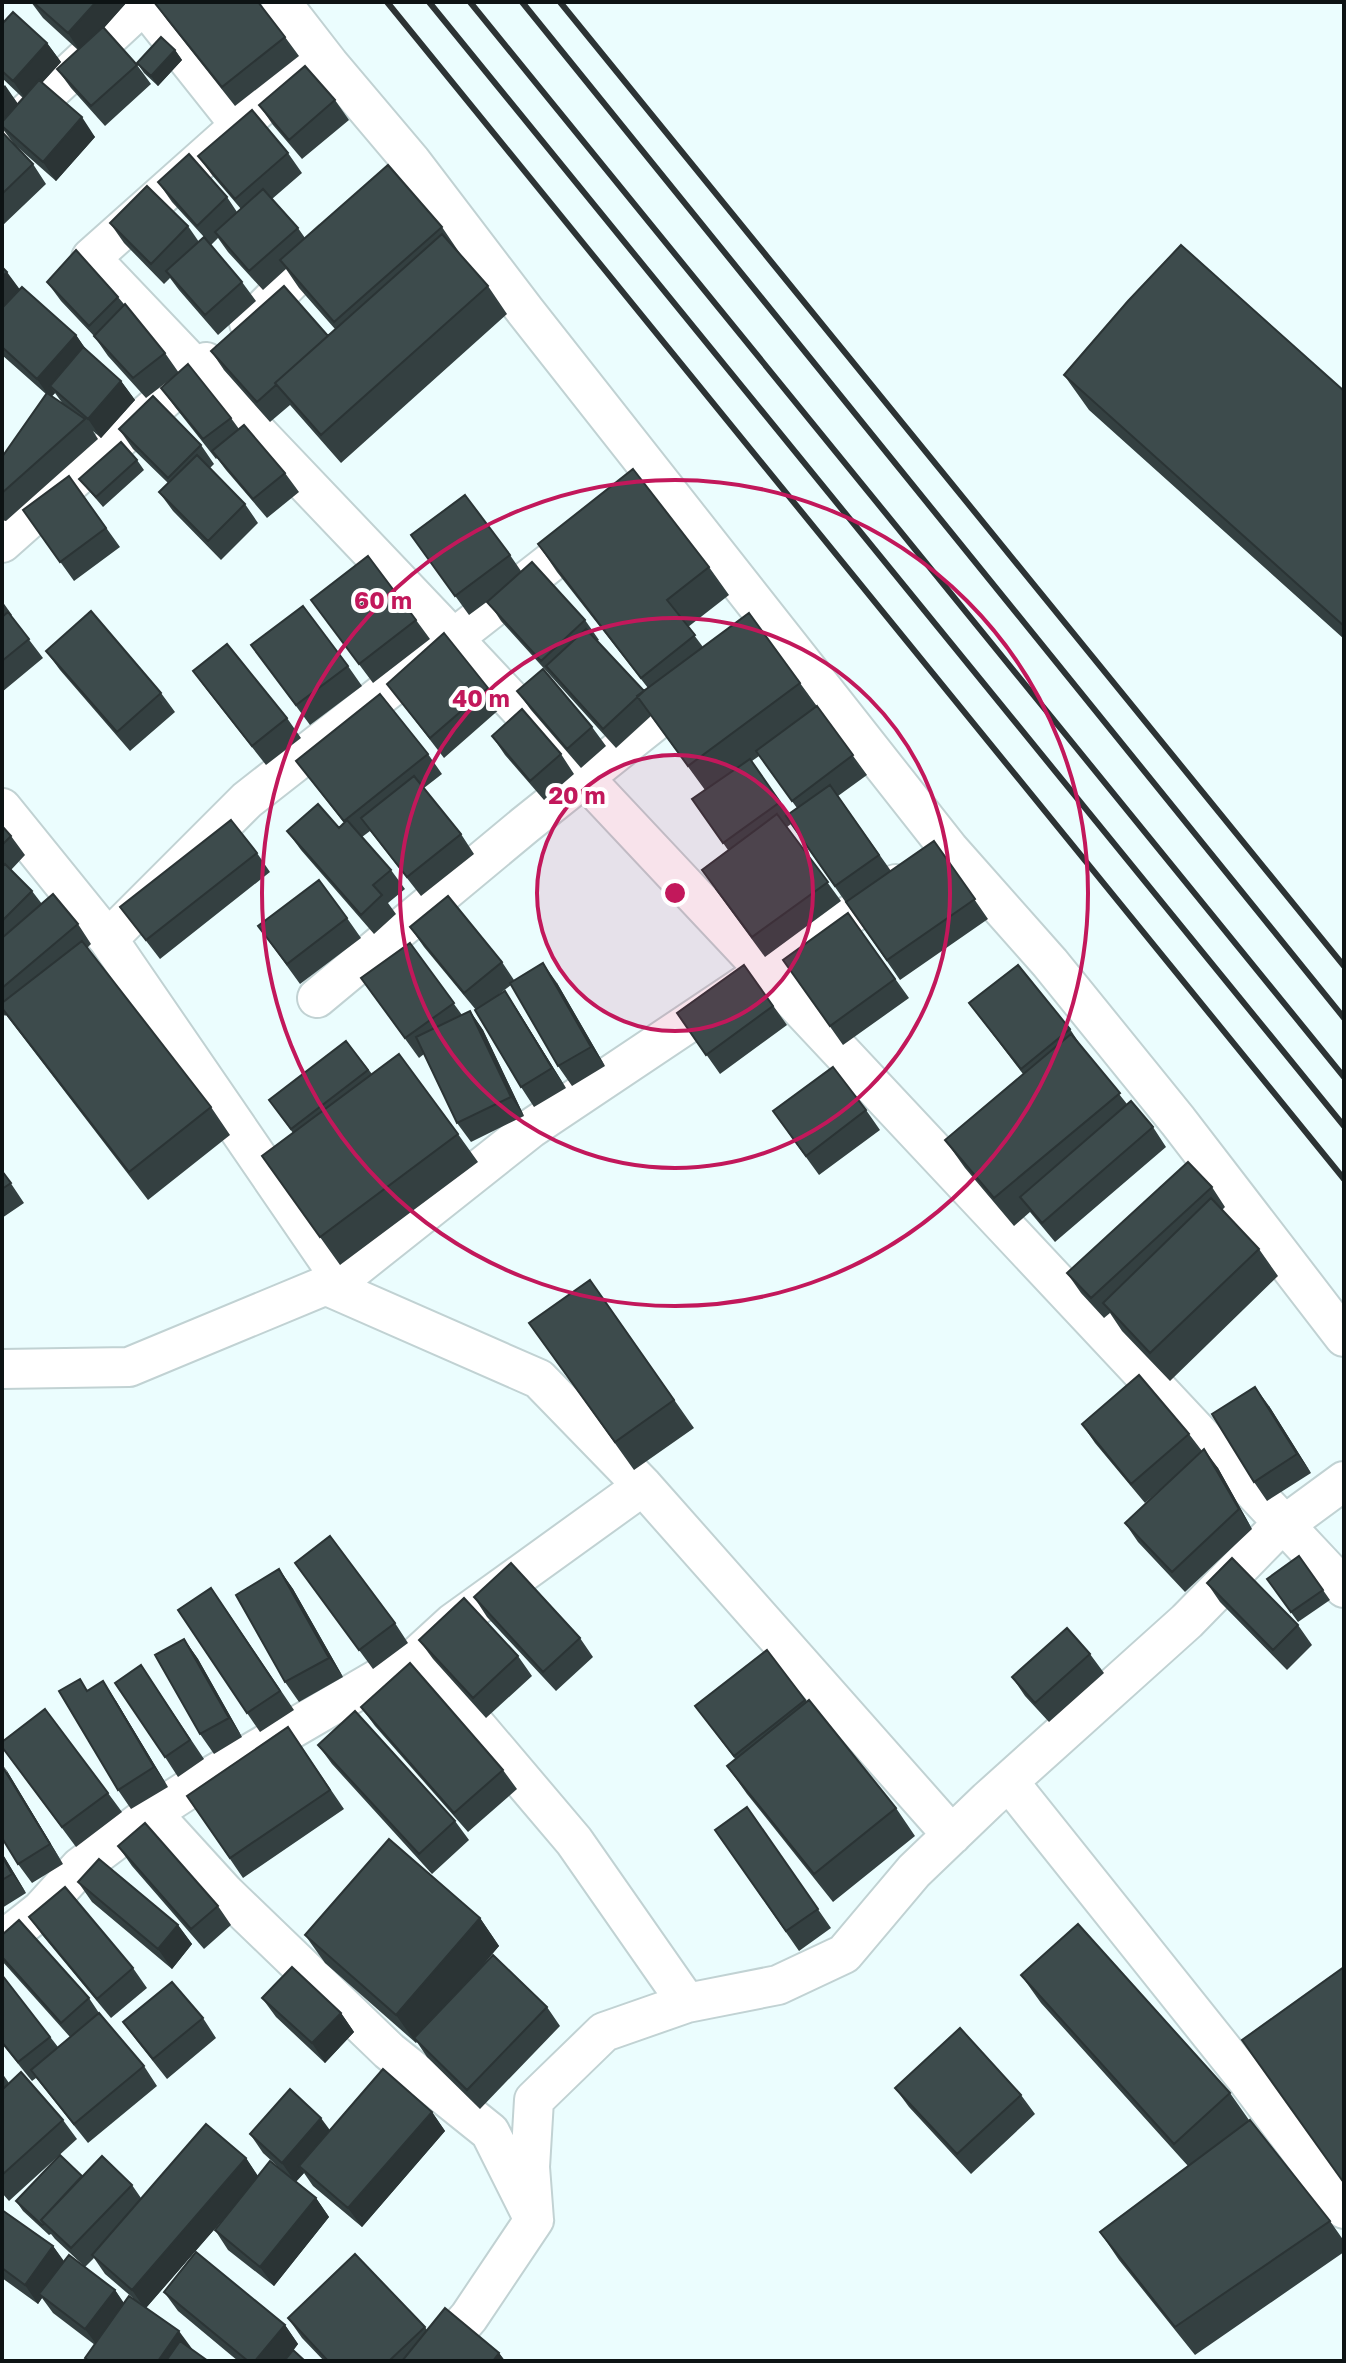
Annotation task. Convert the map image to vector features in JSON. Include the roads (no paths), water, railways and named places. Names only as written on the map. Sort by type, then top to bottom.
[{"type":"street","points":[[281,2],[400,172],[637,495],[1050,963],[1178,1121],[1344,1337]]},
{"type":"street","points":[[2,136],[153,6],[239,124]]},
{"type":"street","points":[[320,54],[91,258],[453,638],[1344,1588]]},
{"type":"street","points":[[2,543],[261,312],[357,215]]},
{"type":"street","points":[[108,939],[247,800],[637,495]]},
{"type":"street","points":[[317,998],[714,674]]},
{"type":"street","points":[[2,808],[108,939],[333,1282],[539,1379],[643,1486],[952,1835]]},
{"type":"street","points":[[2,1369],[129,1367],[333,1282],[530,1129],[949,849]]},
{"type":"street","points":[[431,2361],[469,2317],[534,2220],[530,2167],[534,2100],[604,2032],[687,2003],[778,1985],[844,1954],[914,1871],[952,1835],[1187,1621],[1273,1533],[1344,1481]]},
{"type":"street","points":[[2,1941],[41,1910],[80,1867],[152,1813],[417,1656],[453,1623],[643,1486]]},
{"type":"street","points":[[417,1656],[574,1841],[687,2003]]},
{"type":"street","points":[[1009,1782],[1260,2072],[1344,2209]]},
{"type":"street","points":[[152,1813],[225,1893],[389,2051],[490,2132],[534,2220]]},
{"type":"railway","points":[[387,2],[1344,1179]]},
{"type":"railway","points":[[429,2],[1344,1126]]},
{"type":"railway","points":[[470,2],[1344,1077]]},
{"type":"railway","points":[[522,2],[1344,1018]]},
{"type":"railway","points":[[560,2],[1344,966]]}]
